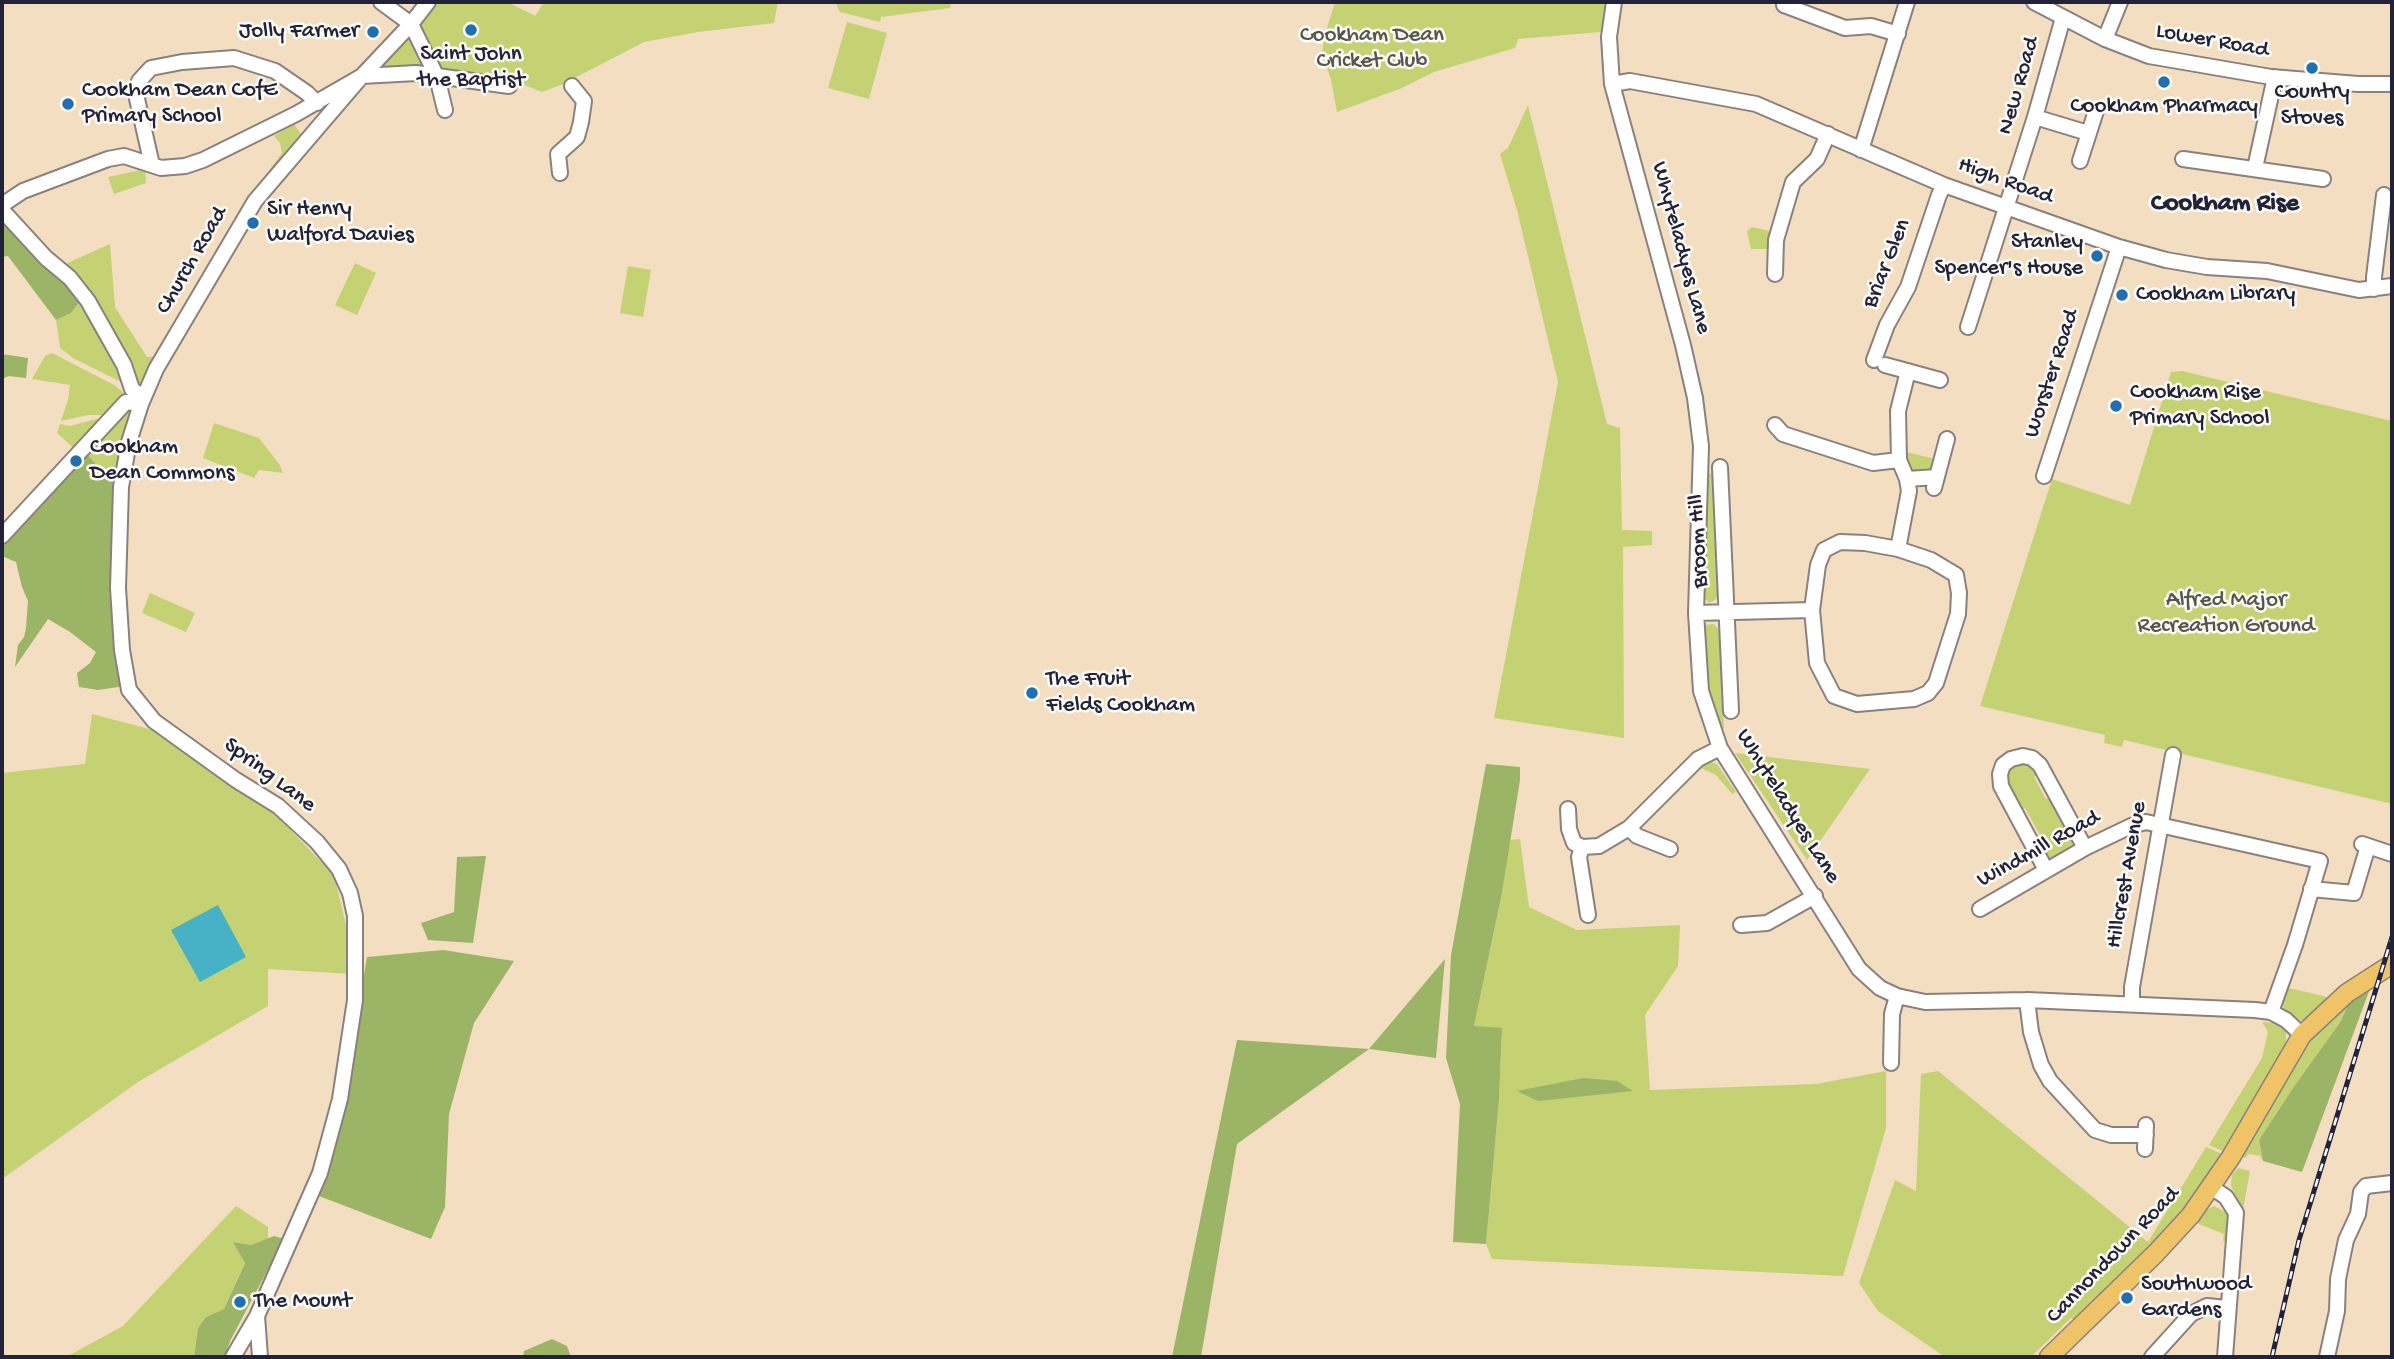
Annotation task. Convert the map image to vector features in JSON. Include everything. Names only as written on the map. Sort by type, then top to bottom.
[{"type":"main road","name":"Cannondown Road","points":[[2049,1357],[2156,1253],[2191,1215],[2211,1187],[2302,1035],[2347,993],[2392,964]]},
{"type":"street","points":[[381,2],[411,24],[437,77],[445,110]]},
{"type":"street","name":"Church Road","points":[[142,401],[156,369],[255,201],[428,2]]},
{"type":"street","name":"Whyteladyes Lane","points":[[1614,2],[1608,47],[1612,83],[1695,398],[1701,446],[1696,613],[1701,691],[1720,748],[1859,969],[1880,988],[1897,996],[1925,1002],[2027,1000],[2271,1012]]},
{"type":"street","points":[[1861,150],[1907,2]]},
{"type":"street","name":"Lower Road","points":[[2034,2],[2105,38],[2162,59],[2275,77],[2392,84]]},
{"type":"street","points":[[2105,38],[2120,2]]},
{"type":"street","points":[[1784,5],[1845,28],[1871,26],[1898,34]]},
{"type":"street","name":"New Road","points":[[1968,327],[2035,117],[2063,18]]},
{"type":"street","points":[[152,165],[137,99],[139,81],[151,68],[182,62],[234,58],[275,71],[317,103]]},
{"type":"street","points":[[124,156],[161,168],[185,166],[203,160],[317,103],[362,76],[416,73],[509,86]]},
{"type":"street","points":[[2255,168],[2275,77]]},
{"type":"street","name":"High Road","points":[[1612,83],[1630,81],[1756,104],[1944,185],[2119,247],[2166,260],[2207,267],[2267,271],[2359,289],[2392,286]]},
{"type":"street","points":[[560,173],[558,154],[577,136],[584,101],[572,86]]},
{"type":"street","points":[[2080,161],[2096,111]]},
{"type":"street","points":[[296,114],[311,134]]},
{"type":"street","points":[[2035,117],[2088,133]]},
{"type":"street","points":[[1775,274],[1776,240],[1793,182],[1817,159],[1828,134]]},
{"type":"street","points":[[142,401],[132,389],[124,365],[88,301],[71,278],[46,258],[2,207],[23,191],[108,159],[124,156],[146,141]]},
{"type":"street","points":[[2188,157],[2318,181]]},
{"type":"street","name":"Briar Glen","points":[[1909,371],[1879,362],[1887,325],[1908,287],[1944,185]]},
{"type":"street","points":[[2374,289],[2384,194]]},
{"type":"street","name":"Worster Road","points":[[2044,476],[2119,247]]},
{"type":"street","points":[[1898,549],[1909,491],[1899,460],[1898,411],[1909,371],[1940,380]]},
{"type":"street","points":[[2,536],[126,402],[142,401]]},
{"type":"street","name":"Spring Lane","points":[[142,401],[129,442],[121,487],[118,588],[122,650],[129,690],[154,721],[236,780],[278,806],[317,842],[339,869],[350,893],[355,916],[355,1000],[340,1099],[320,1173],[257,1316],[233,1357]]},
{"type":"street","points":[[1775,425],[1783,434],[1873,463],[1899,460]]},
{"type":"street","points":[[1907,479],[1936,482],[1947,439]]},
{"type":"street","name":"Broom Hill","points":[[1720,467],[1731,711]]},
{"type":"street","points":[[1840,542],[1898,549],[1931,560],[1955,575],[1959,593],[1958,614],[1936,683],[1928,694],[1914,699],[1857,704],[1834,696],[1817,663],[1812,610],[1818,565],[1824,550],[1840,542]]},
{"type":"street","name":"Broom Hill","points":[[1696,613],[1812,610]]},
{"type":"street","points":[[1568,809],[1569,829],[1574,843],[1582,847],[1598,846],[1629,828],[1698,759],[1720,748]]},
{"type":"street","name":"Hillcrest Avenue","points":[[2132,1004],[2132,987],[2173,755]]},
{"type":"street","points":[[2046,870],[2001,786],[2000,774],[2003,765],[2011,759],[2023,756],[2032,758],[2040,765],[2085,848]]},
{"type":"street","name":"Windmill Road","points":[[1980,909],[2085,848],[2131,825],[2146,822],[2320,860],[2311,889]]},
{"type":"street","points":[[1629,828],[1637,836],[1670,849]]},
{"type":"street","points":[[2302,1035],[2286,1020],[2271,1012],[2295,945],[2311,889],[2354,893],[2365,845],[2392,854]]},
{"type":"street","points":[[1582,847],[1579,857],[1587,915]]},
{"type":"street","points":[[1741,925],[1767,923],[1815,896]]},
{"type":"street","points":[[1891,1063],[1892,1014],[1897,996]]},
{"type":"street","points":[[2027,1000],[2031,1032],[2041,1065],[2050,1081],[2095,1130],[2111,1135],[2146,1136]]},
{"type":"street","points":[[2327,1357],[2337,1311],[2346,1240],[2358,1214],[2361,1192],[2365,1185],[2392,1183]]},
{"type":"street","points":[[2211,1187],[2226,1197],[2236,1213],[2225,1357]]},
{"type":"street","points":[[2152,1357],[2191,1314],[2207,1306],[2227,1308]]},
{"type":"street","name":"Spring Lane","points":[[257,1316],[260,1357]]},
{"type":"green space","points":[[433,2],[508,2],[535,16],[544,2],[778,2],[774,23],[644,42],[542,92],[506,78],[445,74],[436,70],[417,29],[432,9]]},
{"type":"green space","points":[[835,2],[952,2],[950,8],[881,17],[880,22],[840,12]]},
{"type":"green space","name":"Cookham Dean Cricket Club","points":[[1335,2],[1606,2],[1601,32],[1518,39],[1515,48],[1434,72],[1402,88],[1337,112],[1322,53]]},
{"type":"green space","points":[[847,22],[887,33],[869,99],[828,88]]},
{"type":"green space","points":[[411,38],[423,67],[375,70]]},
{"type":"green space","points":[[1528,105],[1607,424],[1620,428],[1622,530],[1652,531],[1652,545],[1623,547],[1624,738],[1494,718],[1558,382],[1517,210],[1500,154],[1508,148]]},
{"type":"green space","points":[[294,124],[304,139],[269,179],[264,177],[282,153],[280,143],[274,136]]},
{"type":"green space","points":[[145,169],[146,183],[114,194],[108,177]]},
{"type":"green space","points":[[2,220],[73,289],[80,301],[71,313],[56,320],[8,256],[2,257]]},
{"type":"green space","points":[[1752,227],[1774,232],[1769,249],[1751,249],[1747,231]]},
{"type":"green space","points":[[110,244],[115,307],[147,357],[156,357],[141,383],[136,384],[63,265]]},
{"type":"green space","points":[[355,263],[376,273],[357,315],[335,305]]},
{"type":"green space","points":[[628,266],[651,270],[643,317],[620,313]]},
{"type":"green space","points":[[80,301],[112,354],[125,384],[73,358],[60,348],[56,320],[71,313]]},
{"type":"green space","points":[[52,353],[114,385],[124,396],[105,415],[88,415],[61,421],[70,385],[32,379],[45,356]]},
{"type":"green space","points":[[2,354],[28,358],[26,378],[9,376],[2,379]]},
{"type":"green space","name":"Alfred Major Recreation Ground","points":[[2182,371],[2392,421],[2392,804],[2124,740],[2122,747],[2104,743],[2105,735],[1980,706],[2052,479],[2130,505],[2171,372]]},
{"type":"green space","points":[[127,409],[131,409],[133,413],[117,477],[101,470],[87,454]]},
{"type":"green space","points":[[101,419],[78,452],[57,433],[60,424],[70,426]]},
{"type":"green space","points":[[214,423],[259,438],[283,473],[259,470],[254,478],[203,458]]},
{"type":"green space","points":[[1906,452],[1936,459],[1934,466],[1927,472],[1914,473],[1909,468]]},
{"type":"green space","points":[[87,454],[101,470],[117,477],[114,642],[116,660],[125,686],[98,690],[79,687],[77,673],[90,663],[96,652],[48,619],[15,667],[18,645],[26,628],[28,601],[16,562],[2,556],[2,545],[38,510]]},
{"type":"green space","points":[[1707,472],[1716,476],[1719,595],[1709,603],[1704,597]]},
{"type":"green space","points":[[150,593],[195,613],[186,632],[142,613]]},
{"type":"green space","points":[[1714,624],[1719,630],[1724,729],[1719,728],[1707,688],[1702,631],[1705,625]]},
{"type":"green space","points":[[92,714],[157,731],[277,816],[334,875],[346,925],[352,974],[268,969],[268,1006],[138,1082],[2,1179],[2,773],[85,764]]},
{"type":"green space","points":[[1735,753],[1794,760],[1870,769],[1807,860]]},
{"type":"green space","points":[[1707,761],[1717,764],[1736,792],[1732,794],[1716,775],[1701,768]]},
{"type":"green space","points":[[2029,761],[2040,773],[2034,777],[2046,799],[2052,796],[2078,846],[2051,862],[2045,859],[2036,843],[2042,839],[2025,808],[2018,811],[2003,784],[2011,763]]},
{"type":"green space","points":[[1486,764],[1520,767],[1520,780],[1502,893],[1474,1026],[1502,1028],[1499,1100],[1486,1244],[1453,1242],[1460,1104],[1446,1058],[1451,955]]},
{"type":"green space","points":[[1520,839],[1529,907],[1577,930],[1680,925],[1678,966],[1645,1015],[1650,1090],[1816,1084],[1886,1071],[1886,1128],[1843,1276],[1492,1259],[1486,1244],[1499,1100],[1502,1029],[1474,1026],[1502,893],[1510,840]]},
{"type":"green space","points":[[486,856],[473,943],[428,940],[421,923],[454,912],[457,857]]},
{"type":"green space","points":[[443,950],[514,961],[474,1023],[449,1114],[445,1207],[431,1239],[319,1196],[321,1174],[367,957]]},
{"type":"green space","points":[[1445,959],[1436,1058],[1369,1049]]},
{"type":"green space","points":[[2371,986],[2302,1172],[2263,1161],[2259,1140],[2341,1021],[2350,1000]]},
{"type":"green space","points":[[2285,987],[2327,997],[2313,1015],[2297,1020],[2285,1011],[2283,1006]]},
{"type":"green space","points":[[2350,1000],[2341,1021],[2259,1140],[2263,1161],[2260,1156],[2249,1154],[2245,1158],[2241,1157],[2267,1116],[2294,1056],[2306,1041]]},
{"type":"green space","points":[[2262,1022],[2275,1023],[2286,1031],[2286,1044],[2225,1152],[2209,1145],[2262,1058],[2268,1032]]},
{"type":"green space","points":[[1237,1040],[1369,1049],[1237,1144],[1201,1357],[1172,1357]]},
{"type":"green space","points":[[1938,1071],[2148,1242],[2206,1147],[2224,1155],[2186,1210],[2154,1245],[2149,1243],[2076,1321],[2071,1318],[2031,1357],[1945,1357],[1878,1311],[1859,1283],[1895,1180],[1916,1191],[1921,1074]]},
{"type":"green space","points":[[1583,1078],[1617,1081],[1633,1091],[1538,1101],[1517,1091]]},
{"type":"green space","points":[[2238,1168],[2250,1171],[2243,1210],[2231,1186],[2232,1175]]},
{"type":"green space","points":[[236,1206],[268,1227],[268,1239],[251,1245],[234,1242],[245,1262],[224,1309],[206,1317],[198,1328],[194,1357],[66,1357],[123,1326]]},
{"type":"green space","points":[[2214,1206],[2227,1213],[2227,1241],[2223,1241],[2224,1234],[2194,1222],[2203,1211]]},
{"type":"green space","points":[[274,1236],[284,1239],[230,1341],[225,1357],[194,1357],[198,1328],[206,1317],[224,1309],[245,1263],[233,1242],[251,1245]]},
{"type":"green space","points":[[552,1339],[567,1346],[571,1357],[523,1357],[524,1351]]},
{"type":"water","points":[[218,905],[246,957],[200,982],[171,930]]},
{"type":"railway","points":[[2272,1357],[2299,1240],[2392,937]]},
{"type":"place","name":"Saint John the Baptist","points":[[471,30]]},
{"type":"place","name":"Jolly Farmer","points":[[373,32]]},
{"type":"place","name":"Country Stoves","points":[[2312,68]]},
{"type":"place","name":"Cookham Pharmacy","points":[[2164,82]]},
{"type":"place","name":"Cookham Dean CofE Primary School","points":[[68,104]]},
{"type":"place","name":"Sir Henry Walford Davies","points":[[253,223]]},
{"type":"place","name":"Stanley Spencer's House","points":[[2097,256]]},
{"type":"place","name":"Cookham Library","points":[[2122,295]]},
{"type":"place","name":"Cookham Rise Primary School","points":[[2116,406]]},
{"type":"place","name":"Cookham Dean Commons","points":[[76,461]]},
{"type":"place","name":"The Fruit Fields Cookham","points":[[1032,693]]},
{"type":"place","name":"Southwood Gardens","points":[[2127,1298]]},
{"type":"place","name":"The Mount","points":[[240,1302]]},
{"type":"district","name":"Cookham Rise","points":[[2225,205]]}]
